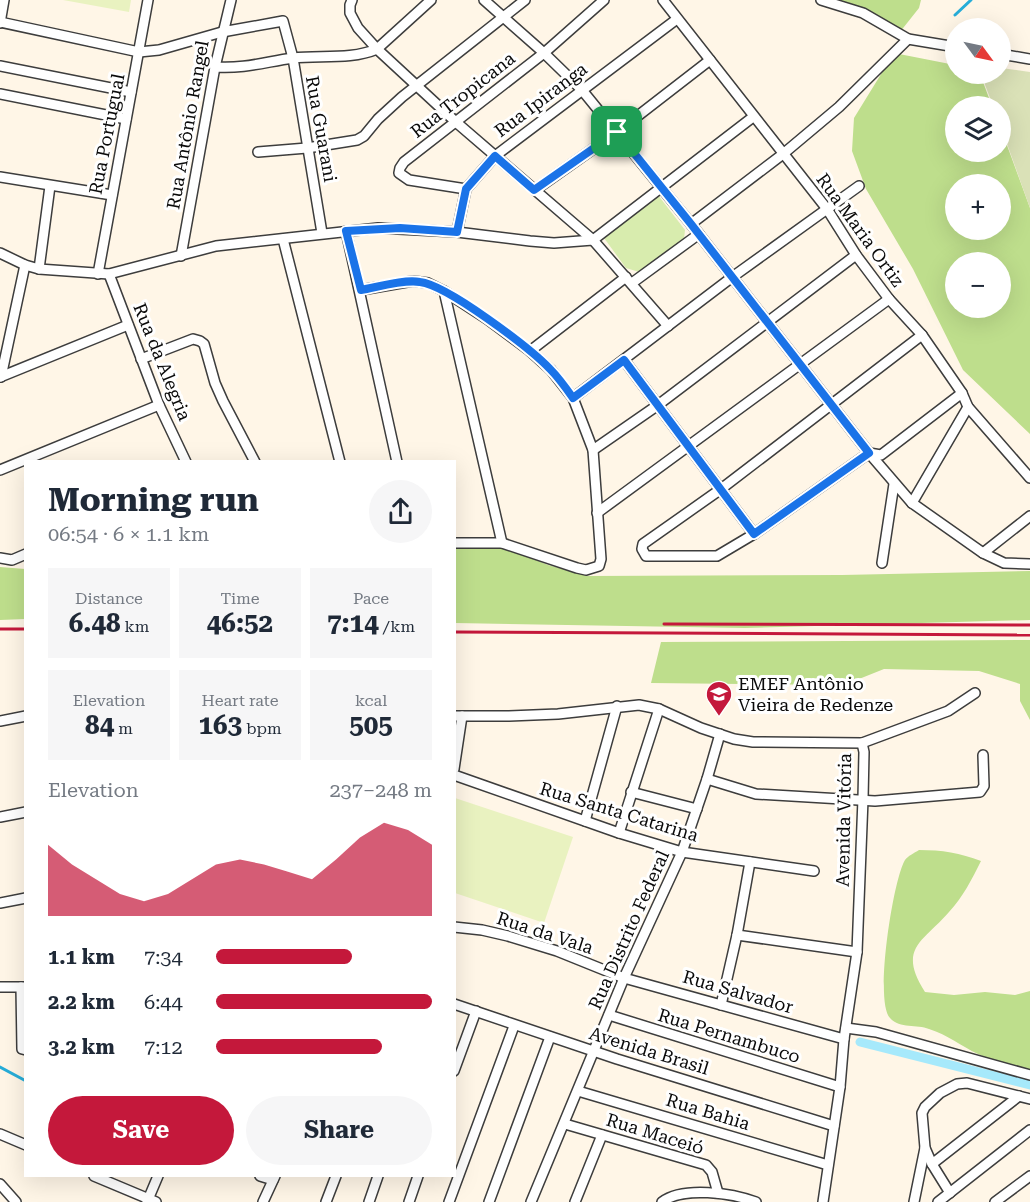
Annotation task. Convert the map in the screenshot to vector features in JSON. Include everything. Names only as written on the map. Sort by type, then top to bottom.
[{"type":"street","points":[[4,0],[0,22],[139,52],[179,45],[222,32]]},
{"type":"street","name":"Rua Portugual","points":[[104,274],[112,195],[148,0]]},
{"type":"street","name":"Rua Antônio Rangel","points":[[181,256],[214,67],[231,0]]},
{"type":"street","points":[[352,0],[350,14],[358,28],[377,49],[457,123],[593,240],[668,326]]},
{"type":"street","points":[[214,67],[248,67],[293,58],[363,54],[377,49],[431,0]]},
{"type":"street","points":[[484,0],[582,90],[699,234],[869,453],[912,503],[983,553],[1004,563],[1030,564]]},
{"type":"street","points":[[258,152],[307,148],[357,140],[416,86],[525,0]]},
{"type":"street","name":"Rua Tropicana","points":[[466,189],[409,180],[399,173],[400,168],[404,162],[544,53],[604,0]]},
{"type":"street","name":"Rua Maria Ortiz","points":[[663,0],[827,209],[856,255],[889,298],[922,335],[962,393],[968,406],[1030,478]]},
{"type":"street","points":[[821,0],[863,13],[908,39],[945,45]]},
{"type":"street","name":"Rua Ipiranga","points":[[457,232],[466,189],[495,156],[677,18]]},
{"type":"street","name":"Rua Guarani","points":[[222,32],[280,20],[285,23],[293,58],[322,233]]},
{"type":"street","points":[[691,224],[783,154],[839,107],[908,39]]},
{"type":"street","points":[[1011,56],[1030,59]]},
{"type":"street","points":[[534,190],[617,132],[710,60]]},
{"type":"street","points":[[0,66],[131,92]]},
{"type":"street","points":[[0,94],[126,119]]},
{"type":"street","points":[[0,254],[39,269],[104,274],[216,246],[346,231],[400,228],[554,243],[593,240],[753,117]]},
{"type":"street","points":[[0,177],[112,195]]},
{"type":"street","points":[[39,269],[50,186]]},
{"type":"street","points":[[573,398],[731,278],[860,186]]},
{"type":"street","points":[[346,231],[361,290],[397,460]]},
{"type":"street","points":[[530,351],[629,280],[699,234]]},
{"type":"street","points":[[283,239],[339,460]]},
{"type":"street","points":[[593,450],[658,405],[856,255]]},
{"type":"street","points":[[1,377],[25,265]]},
{"type":"street","name":"Rua da Alegria","points":[[104,274],[128,325],[159,405],[185,460]]},
{"type":"street","points":[[361,290],[413,281],[428,283],[444,291],[530,351],[551,370],[573,398],[593,450],[601,559],[599,566],[586,570],[502,543],[456,543]]},
{"type":"street","points":[[444,291],[502,543]]},
{"type":"street","points":[[597,513],[889,298]]},
{"type":"street","points":[[1,377],[128,325]]},
{"type":"street","points":[[922,335],[722,489],[643,544],[642,549],[646,556],[717,556],[754,534],[869,453],[881,455],[962,393]]},
{"type":"street","points":[[141,359],[193,339],[200,340],[204,344],[215,383],[223,401],[254,460]]},
{"type":"street","points":[[624,360],[754,534]]},
{"type":"street","points":[[24,460],[159,405]]},
{"type":"street","points":[[912,503],[968,406]]},
{"type":"street","points":[[0,470],[24,460]]},
{"type":"street","points":[[882,563],[894,484]]},
{"type":"street","points":[[983,553],[1030,516]]},
{"type":"street","points":[[0,558],[12,560],[24,555]]},
{"type":"street","points":[[862,743],[948,711],[975,693]]},
{"type":"street","name":"Avenida Vitória","points":[[458,716],[558,714],[639,705],[659,709],[701,728],[753,742],[862,743],[864,752],[863,799],[857,952],[823,1202]]},
{"type":"street","points":[[585,821],[617,706]]},
{"type":"street","points":[[619,832],[659,709]]},
{"type":"street","points":[[0,721],[24,716]]},
{"type":"street","points":[[456,742],[458,716]]},
{"type":"street","name":"Rua Distrito Federal","points":[[531,1202],[624,978],[682,852],[720,734]]},
{"type":"street","points":[[707,779],[756,794],[891,801],[980,792],[984,786],[983,754]]},
{"type":"street","name":"Rua Santa Catarina","points":[[456,776],[682,852],[814,871]]},
{"type":"street","points":[[631,792],[697,809]]},
{"type":"street","points":[[0,817],[24,812]]},
{"type":"street","points":[[721,1005],[750,862]]},
{"type":"street","points":[[0,903],[24,898]]},
{"type":"street","name":"Rua da Vala","points":[[456,927],[508,936],[557,951],[624,978]]},
{"type":"street","points":[[737,935],[857,952]]},
{"type":"street","name":"Rua Salvador","points":[[624,978],[844,1039]]},
{"type":"street","points":[[0,987],[23,987],[22,1049],[24,1050]]},
{"type":"street","name":"Avenida Brasil","points":[[456,1005],[593,1052],[834,1126]]},
{"type":"street","points":[[456,1066],[476,1011]]},
{"type":"street","name":"Rua Pernambuco","points":[[609,1016],[840,1088]]},
{"type":"street","points":[[449,1202],[514,1026]]},
{"type":"street","points":[[846,1028],[876,1032],[1030,1075]]},
{"type":"street","points":[[489,1202],[550,1037]]},
{"type":"street","points":[[950,1193],[932,1164],[926,1148],[922,1120],[925,1107],[940,1094],[957,1084],[967,1083],[1030,1100]]},
{"type":"street","name":"Rua Bahia","points":[[578,1090],[828,1165]]},
{"type":"street","points":[[932,1164],[1019,1096]]},
{"type":"street","name":"Rua Maceió","points":[[565,1124],[706,1165],[712,1172],[718,1194]]},
{"type":"street","points":[[938,1202],[1030,1130]]},
{"type":"street","points":[[0,1134],[24,1144]]},
{"type":"street","points":[[575,1202],[602,1135]]},
{"type":"street","points":[[914,1202],[926,1148]]},
{"type":"street","points":[[995,1202],[1030,1176]]},
{"type":"street","points":[[96,1177],[150,1201],[158,1177]]},
{"type":"street","points":[[326,1202],[336,1177]]},
{"type":"street","points":[[369,1202],[378,1177]]},
{"type":"street","points":[[409,1202],[418,1177]]},
{"type":"street","points":[[264,1202],[274,1178]]},
{"type":"street","points":[[0,1184],[16,1202]]},
{"type":"street","points":[[662,1202],[675,1194],[718,1194],[756,1202]]},
{"type":"green space","points":[[63,0],[131,0],[129,12]]},
{"type":"green space","points":[[822,0],[921,0],[919,8],[896,37],[871,20],[850,15]]},
{"type":"green space","points":[[894,53],[945,63],[945,84],[984,84],[988,96],[945,96],[945,162],[1011,162],[1011,156],[1030,208],[1030,434],[963,370],[913,269],[866,189],[852,151],[854,118]]},
{"type":"green space","points":[[1011,69],[1030,72],[1030,208],[1011,155],[1011,96],[989,96],[985,84],[1011,84]]},
{"type":"green space","points":[[658,195],[685,230],[684,239],[639,272],[626,268],[604,238]]},
{"type":"green space","points":[[456,549],[509,549],[548,565],[588,576],[842,575],[1030,571],[1030,620],[745,628],[456,623]]},
{"type":"green space","points":[[0,567],[24,569],[24,619],[0,620]]},
{"type":"green space","points":[[1030,640],[1030,720],[1020,701],[1020,684],[979,671],[884,669],[844,685],[651,683],[661,642]]},
{"type":"green space","points":[[456,798],[573,837],[544,923],[456,893]]},
{"type":"green space","points":[[919,850],[951,852],[981,861],[959,900],[917,947],[913,955],[913,965],[917,977],[925,992],[954,995],[985,992],[1015,995],[1030,991],[1030,1073],[984,1057],[936,1031],[899,1024],[890,1018],[884,989],[887,940],[895,891],[905,860]]},
{"type":"waterway","points":[[955,15],[971,0]]},
{"type":"waterway","points":[[860,1042],[1030,1085]]},
{"type":"waterway","points":[[0,1067],[24,1080]]},
{"type":"railway","points":[[664,624],[1030,625]]},
{"type":"railway","points":[[0,629],[24,629]]},
{"type":"railway","points":[[456,632],[1030,635]]},
{"type":"place","name":"EMEF Antônio Vieira de Redenze","points":[[719,717]]},
{"type":"route","points":[[617,132],[869,453],[754,534],[624,360],[573,398],[551,370],[530,351],[444,291],[428,283],[413,281],[361,290],[346,231],[400,228],[457,232],[466,189],[495,156],[534,190],[617,132]]}]
